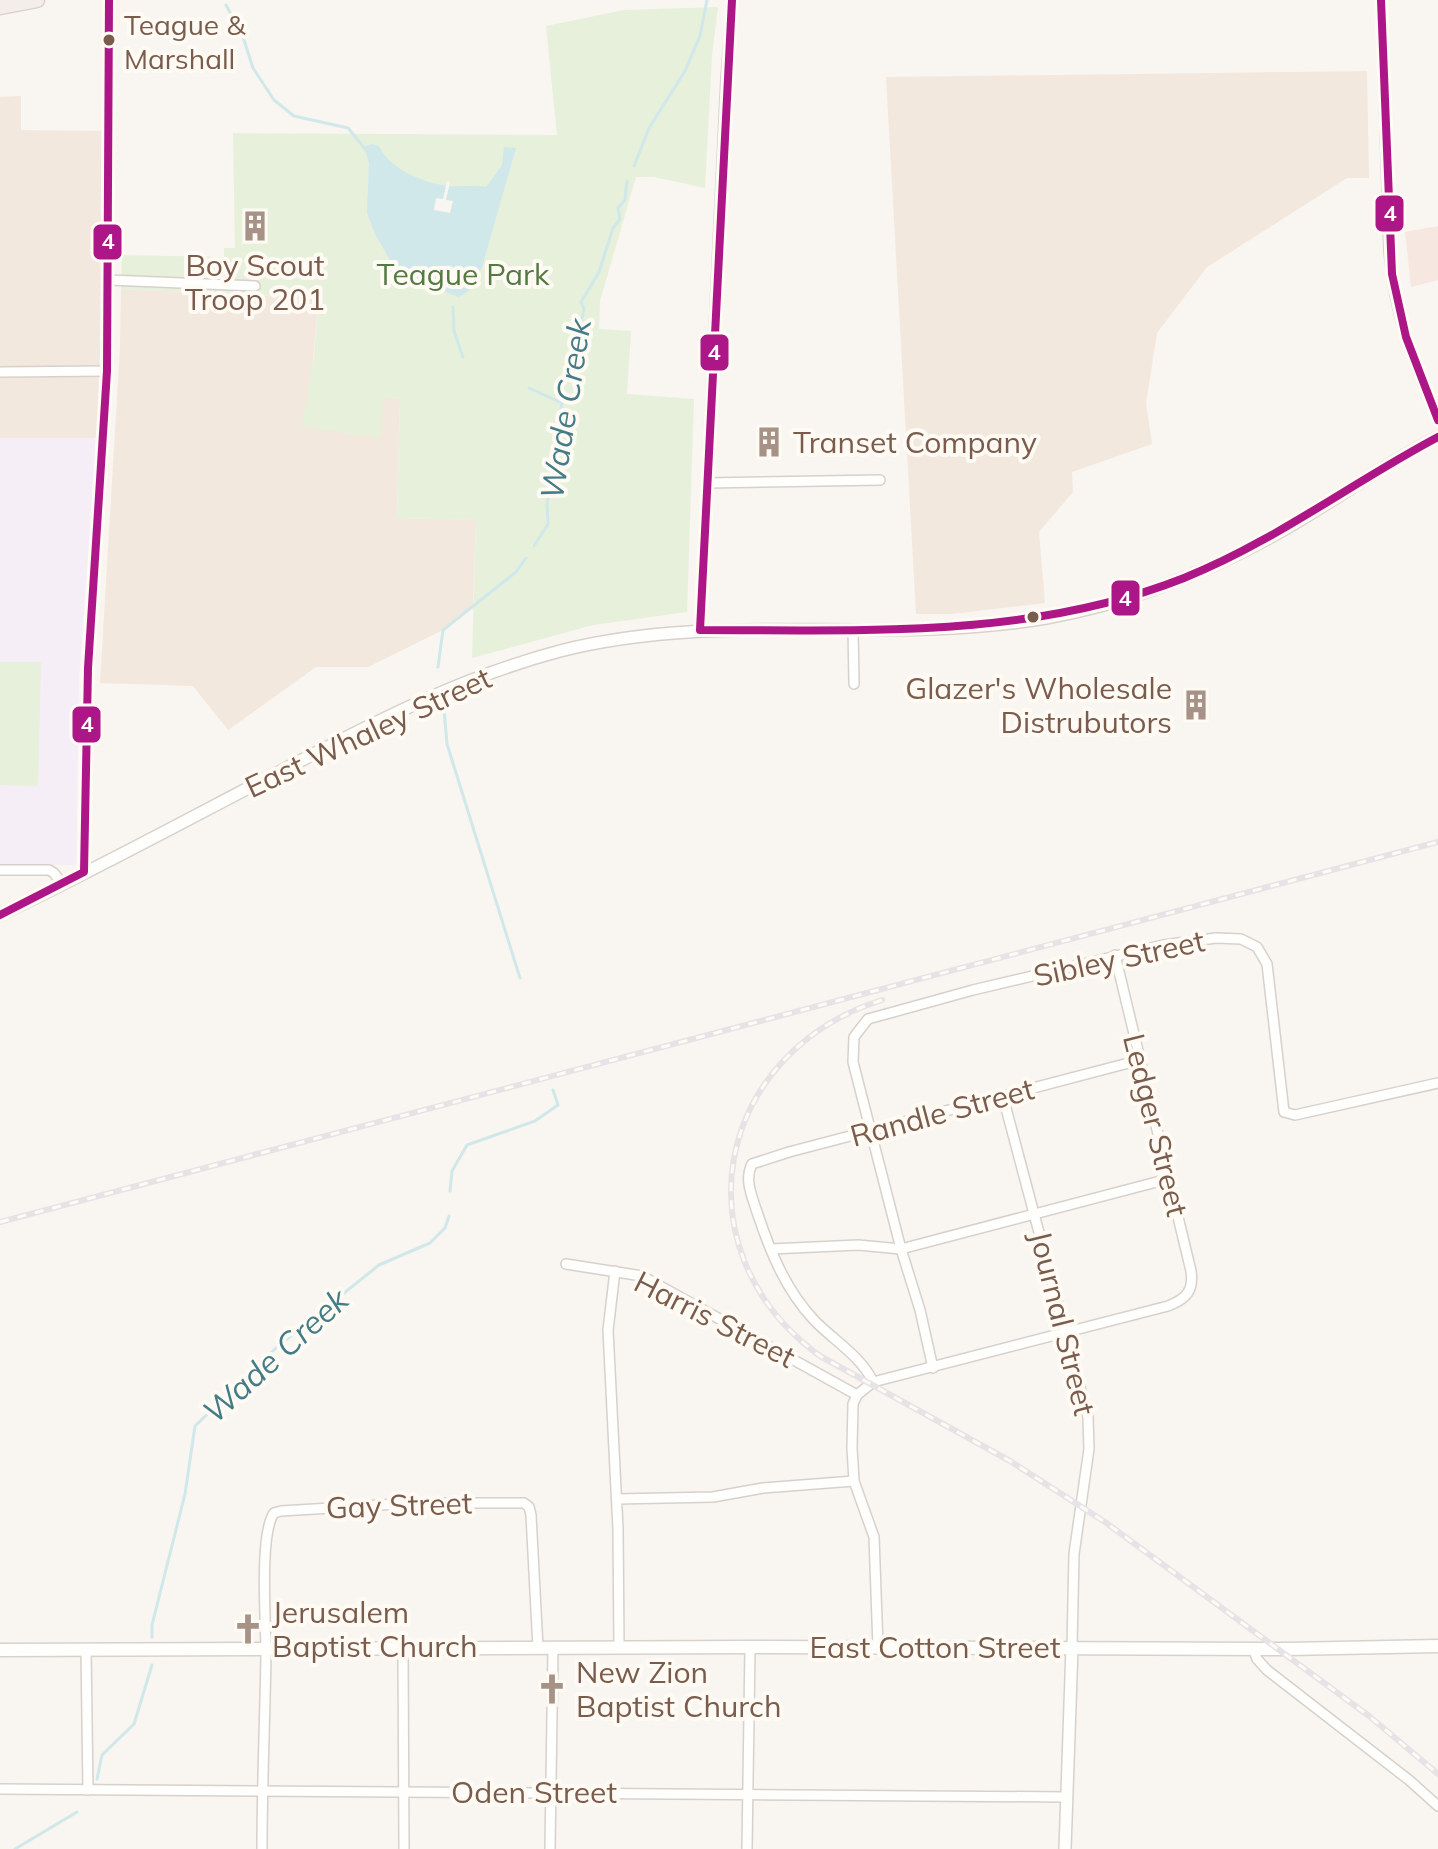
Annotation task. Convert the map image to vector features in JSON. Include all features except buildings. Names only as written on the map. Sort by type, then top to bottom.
[{"type":"main road","points":[[0,7],[37,0]]},
{"type":"main road","name":"East Cotton Street","points":[[0,1650],[1438,1646]]},
{"type":"street","points":[[84,872],[88,668],[107,371],[109,0]]},
{"type":"street","points":[[700,630],[732,0]]},
{"type":"street","points":[[1381,0],[1389,250],[1393,288],[1407,345],[1438,420]]},
{"type":"street","points":[[109,280],[255,286]]},
{"type":"street","points":[[0,372],[107,371]]},
{"type":"street","name":"East Whaley Street","points":[[0,915],[378,721],[463,683],[531,659],[579,646],[700,630],[933,629],[1003,624],[1071,613],[1184,579],[1255,545],[1438,437]]},
{"type":"street","points":[[707,483],[880,480]]},
{"type":"street","points":[[853,629],[854,684]]},
{"type":"street","points":[[0,870],[49,870],[62,884]]},
{"type":"street","name":"Sibley Street","points":[[872,1130],[852,1056],[857,1032],[868,1019],[1154,946],[1223,938],[1245,940],[1257,947],[1265,959],[1269,972],[1282,1108],[1287,1114],[1295,1115],[1438,1083]]},
{"type":"street","name":"Ledger Street","points":[[1068,1332],[1168,1306],[1189,1294],[1192,1285],[1115,955]]},
{"type":"street","name":"Randle Street","points":[[771,1249],[752,1197],[749,1171],[752,1164],[759,1160],[1140,1060]]},
{"type":"street","name":"Journal Street","points":[[1003,1097],[1068,1332],[1090,1430],[1074,1547],[1072,1648]]},
{"type":"street","points":[[872,1130],[933,1368]]},
{"type":"street","points":[[873,1382],[864,1367],[800,1303],[786,1283],[771,1249],[849,1245],[901,1249],[1168,1179]]},
{"type":"street","name":"Harris Street","points":[[566,1264],[642,1276],[857,1395]]},
{"type":"street","points":[[615,1271],[608,1330],[617,1499],[619,1647]]},
{"type":"street","points":[[878,1647],[874,1537],[854,1481],[851,1410],[857,1395],[873,1382],[1068,1332]]},
{"type":"street","points":[[617,1499],[713,1497],[763,1488],[854,1481]]},
{"type":"street","name":"Gay Street","points":[[266,1650],[265,1570],[272,1515],[281,1511],[414,1503],[517,1501],[527,1504],[531,1515],[538,1648]]},
{"type":"street","points":[[747,1849],[750,1647]]},
{"type":"street","points":[[403,1648],[404,1849]]},
{"type":"street","points":[[550,1849],[553,1648]]},
{"type":"street","points":[[1065,1849],[1072,1648]]},
{"type":"street","points":[[1253,1648],[1257,1659],[1267,1670],[1438,1806]]},
{"type":"street","points":[[86,1650],[88,1790]]},
{"type":"street","points":[[262,1849],[266,1650]]},
{"type":"street","name":"Oden Street","points":[[0,1789],[1067,1797]]},
{"type":"shaded area","points":[[1367,71],[1369,178],[1347,178],[1207,267],[1157,333],[1146,403],[1152,444],[1072,472],[1073,492],[1039,532],[1045,603],[951,614],[916,614],[886,77]]},
{"type":"shaded area","points":[[21,96],[21,130],[104,131],[97,438],[0,438],[0,97]]},
{"type":"shaded area","points":[[1438,226],[1438,280],[1411,287],[1405,232]]},
{"type":"shaded area","points":[[121,289],[319,298],[310,390],[400,399],[397,518],[476,520],[473,607],[443,630],[368,667],[316,667],[228,730],[193,686],[100,683]]},
{"type":"shaded area","points":[[0,438],[97,438],[79,677],[76,865],[0,865]]},
{"type":"green space","name":"Teague Park","points":[[718,7],[712,56],[705,188],[654,177],[636,177],[600,301],[599,329],[631,331],[627,394],[694,399],[687,612],[593,625],[472,658],[476,520],[397,518],[400,399],[383,398],[381,438],[302,427],[314,355],[319,298],[121,289],[122,255],[224,257],[224,248],[235,248],[233,133],[557,135],[546,26],[624,10]]},
{"type":"green space","points":[[0,662],[41,662],[38,786],[0,785]]},
{"type":"water","points":[[371,144],[379,146],[391,162],[408,174],[428,182],[486,187],[502,165],[504,147],[516,148],[482,267],[470,290],[459,297],[404,276],[390,260],[375,234],[367,213],[369,163],[364,147]]},
{"type":"pier","points":[[447,181],[450,182],[446,200],[453,201],[450,213],[434,210],[436,198],[443,199]]},
{"type":"waterway","name":"Wade Creek","points":[[634,166],[649,128],[685,71],[700,36],[707,0]]},
{"type":"waterway","points":[[226,5],[243,37],[253,68],[274,100],[294,116],[348,128],[366,150]]},
{"type":"waterway","name":"Wade Creek","points":[[534,546],[548,524],[547,503],[554,470],[552,458],[559,439],[563,384],[574,354],[584,309],[581,302],[599,272],[613,228],[620,219],[618,208],[625,200],[627,181]]},
{"type":"waterway","points":[[453,307],[454,331],[463,357]]},
{"type":"waterway","points":[[529,388],[562,403]]},
{"type":"waterway","name":"Wade Creek","points":[[438,667],[443,630],[516,572],[526,558]]},
{"type":"waterway","name":"Wade Creek","points":[[444,710],[447,744],[520,978]]},
{"type":"waterway","name":"Wade Creek","points":[[450,1191],[452,1171],[467,1145],[535,1121],[558,1105],[553,1090]]},
{"type":"waterway","name":"Wade Creek","points":[[152,1637],[152,1625],[185,1494],[195,1426],[277,1347],[379,1265],[430,1243],[445,1228],[449,1216]]},
{"type":"waterway","name":"Wade Creek","points":[[97,1779],[102,1755],[134,1724],[152,1665]]},
{"type":"waterway","name":"Wade Creek","points":[[15,1849],[77,1812]]},
{"type":"railway","points":[[0,1222],[1438,842]]},
{"type":"railway","points":[[882,1000],[825,1026],[781,1063],[751,1108],[734,1158],[732,1211],[745,1264],[774,1313],[820,1356],[1010,1461],[1105,1522],[1369,1716],[1438,1774]]},
{"type":"transit line","name":"4","points":[[0,915],[84,872],[88,668],[107,371],[109,0]]},
{"type":"transit line","name":"4","points":[[732,0],[700,630],[945,627],[1066,612],[1126,598],[1184,578],[1250,547],[1438,437]]},
{"type":"transit line","name":"4","points":[[1381,0],[1392,274],[1406,337],[1438,420]]},
{"type":"place","name":"Teague & Marshall","points":[[109,40]]},
{"type":"place","name":"Boy Scout Troop 201","points":[[255,226]]},
{"type":"place","name":"Transet Company","points":[[769,442]]},
{"type":"place","name":"Glazer's Wholesale Distrubutors","points":[[1196,705]]},
{"type":"place","name":"Jerusalem Baptist Church","points":[[248,1629]]},
{"type":"place","name":"New Zion Baptist Church","points":[[552,1689]]}]
